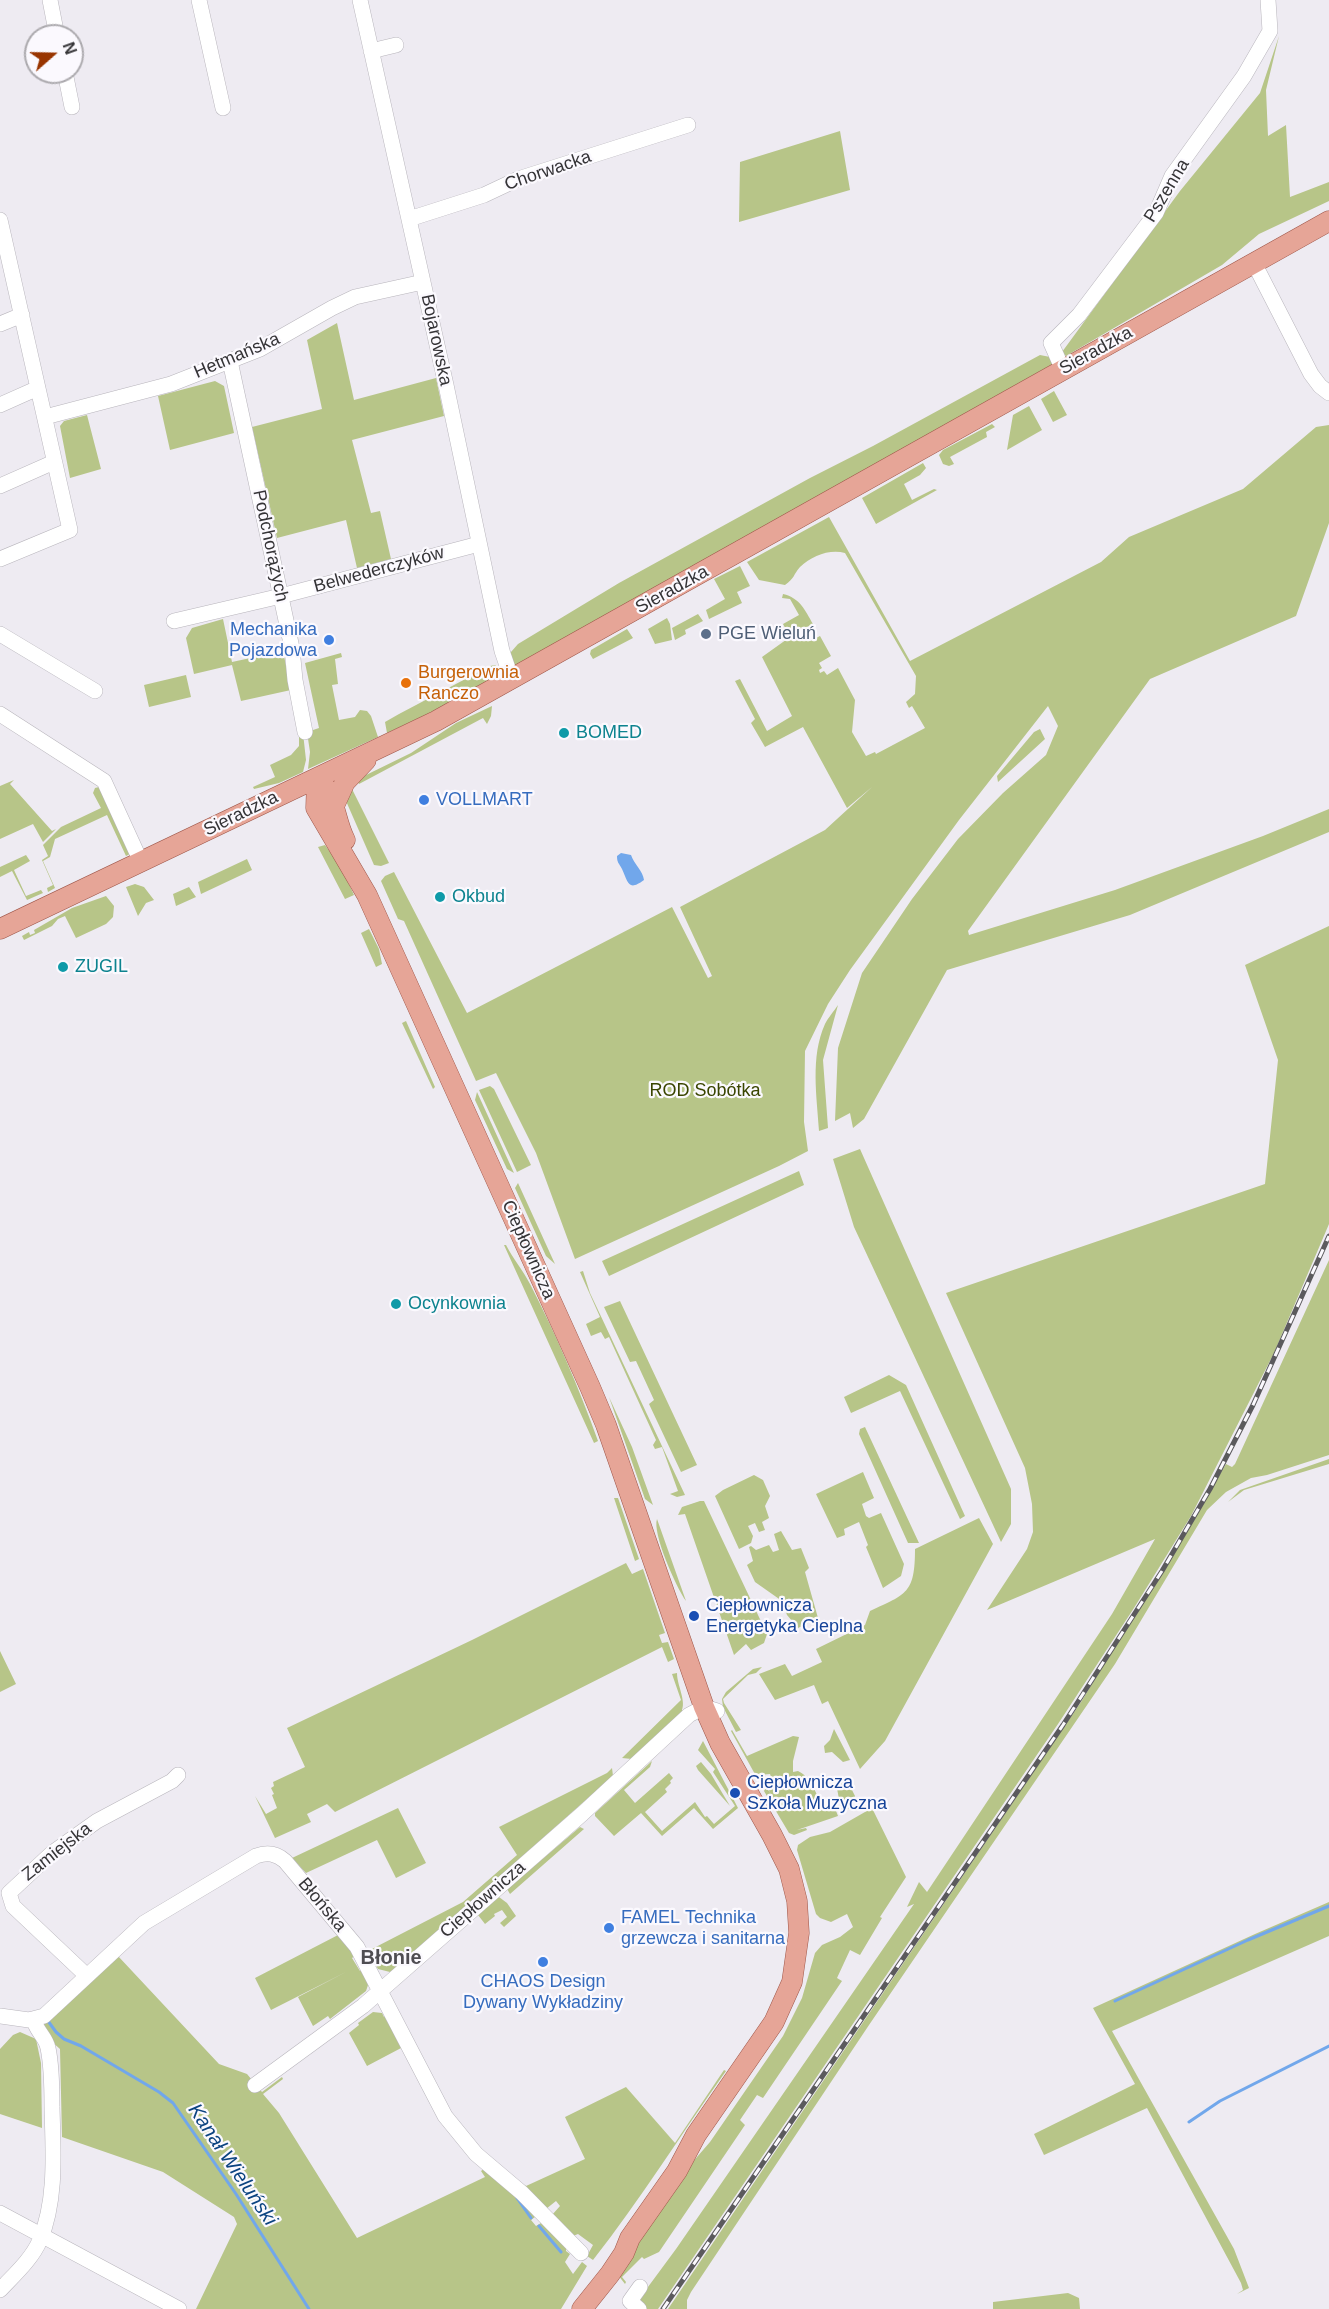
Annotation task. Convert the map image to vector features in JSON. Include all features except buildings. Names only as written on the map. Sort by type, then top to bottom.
[{"type":"main road","name":"Sieradzka","points":[[0,929],[436,721],[1329,221]]},
{"type":"main road","points":[[280,795],[303,799],[325,807],[376,750]]},
{"type":"main road","name":"Ciepłownicza","points":[[317,778],[327,789],[325,807],[371,877],[601,1385],[710,1703],[784,1831],[797,1859],[809,1902],[811,1942],[804,1983],[784,2029],[704,2143],[677,2171],[630,2238],[618,2249],[598,2275],[580,2309]]},
{"type":"street","points":[[50,0],[55,24]]},
{"type":"street","points":[[198,0],[223,108]]},
{"type":"street","name":"Bojarowska","points":[[360,0],[502,651],[512,680]]},
{"type":"street","name":"Pszenna","points":[[1063,370],[1051,343],[1079,315],[1156,213],[1172,176],[1244,76],[1270,31],[1268,0]]},
{"type":"street","points":[[372,51],[396,45]]},
{"type":"street","points":[[67,84],[72,107]]},
{"type":"street","name":"Chorwacka","points":[[409,219],[484,195],[518,179],[688,125]]},
{"type":"street","points":[[0,224],[70,530],[0,559]]},
{"type":"street","points":[[1254,263],[1311,374],[1329,393]]},
{"type":"street","name":"Hetmańska","points":[[45,417],[171,384],[271,344],[355,297],[423,282]]},
{"type":"street","points":[[0,324],[22,315]]},
{"type":"street","name":"Podchorążych","points":[[230,361],[292,648],[295,680],[305,732]]},
{"type":"street","points":[[0,405],[38,388]]},
{"type":"street","points":[[0,486],[54,462]]},
{"type":"street","name":"Belwederczyków","points":[[174,621],[479,544]]},
{"type":"street","points":[[0,634],[95,691]]},
{"type":"street","points":[[0,714],[104,781],[141,862]]},
{"type":"street","name":"Ciepłownicza","points":[[255,2085],[351,2016],[582,1814],[689,1715],[710,1703]]},
{"type":"street","name":"Zamiejska","points":[[87,1976],[13,1906],[9,1893],[52,1853],[97,1821],[172,1781],[178,1775]]},
{"type":"street","name":"Błońska","points":[[34,2020],[48,2014],[150,1919],[256,1856],[268,1853],[276,1855],[285,1861],[363,1956],[435,2099],[452,2125],[476,2154],[522,2193],[581,2253]]},
{"type":"street","points":[[0,2016],[34,2020],[36,2028],[48,2046],[52,2081],[52,2186],[42,2235],[29,2258],[0,2290]]},
{"type":"street","points":[[0,2213],[179,2309]]},
{"type":"street","points":[[639,2309],[630,2301],[640,2288]]},
{"type":"green space","points":[[1279,36],[1266,90],[1268,136],[1286,125],[1290,197],[1329,182],[1329,201],[1259,234],[1222,265],[1066,356],[1064,355],[1062,352],[1180,191],[1260,93]]},
{"type":"green space","points":[[840,131],[850,190],[739,222],[740,162]]},
{"type":"green space","points":[[337,323],[354,400],[436,378],[444,416],[352,440],[371,513],[380,511],[391,559],[357,568],[346,520],[277,538],[252,427],[322,409],[307,340]]},
{"type":"green space","points":[[1040,355],[1050,357],[1053,364],[514,667],[511,662],[511,652],[518,644],[619,583]]},
{"type":"green space","points":[[215,381],[224,386],[234,433],[170,450],[158,396]]},
{"type":"green space","points":[[1054,391],[1067,415],[1053,422],[1041,399]]},
{"type":"green space","points":[[1029,406],[1042,430],[1007,450],[1013,415]]},
{"type":"green space","points":[[87,415],[101,469],[70,478],[60,426],[64,421]]},
{"type":"green space","points":[[992,424],[995,427],[986,432],[987,437],[950,457],[954,464],[949,466],[943,464],[939,455],[943,450]]},
{"type":"green space","name":"ROD Sobótka","points":[[1329,425],[1329,523],[1296,616],[1150,679],[968,931],[969,935],[1115,890],[1263,836],[1329,809],[1329,832],[1130,915],[947,970],[864,1119],[853,1128],[850,1113],[835,1121],[838,1048],[862,973],[912,899],[958,839],[1003,793],[1046,755],[1058,726],[1048,706],[959,820],[828,1004],[805,1051],[804,1122],[808,1151],[575,1259],[536,1153],[496,1073],[476,1081],[404,921],[398,919],[381,881],[385,876],[394,872],[467,1013],[672,907],[708,978],[712,976],[680,907],[825,830],[872,787],[847,808],[803,727],[765,747],[751,723],[755,719],[735,681],[740,679],[767,731],[792,716],[762,657],[790,637],[783,624],[799,615],[790,599],[782,598],[783,594],[798,602],[813,624],[803,630],[806,636],[801,638],[803,641],[808,639],[810,641],[820,636],[831,656],[819,663],[822,668],[819,670],[820,673],[824,671],[827,675],[838,668],[855,700],[852,732],[866,756],[875,752],[876,754],[925,728],[912,706],[909,708],[906,702],[915,694],[916,676],[845,553],[833,552],[815,557],[800,567],[785,585],[759,580],[747,562],[829,517],[910,661],[1101,562],[1129,537],[1243,489],[1316,427]]},
{"type":"green space","points":[[923,463],[926,468],[920,475],[904,484],[912,500],[934,489],[937,490],[876,524],[862,498]]},
{"type":"green space","points":[[740,566],[750,586],[737,592],[742,603],[709,619],[706,610],[725,599],[714,579]]},
{"type":"green space","points":[[698,614],[703,621],[685,630],[686,634],[675,640],[672,628]]},
{"type":"green space","points":[[667,618],[672,640],[655,644],[648,629]]},
{"type":"green space","points":[[223,619],[232,662],[283,651],[291,690],[241,701],[232,665],[194,674],[186,638],[192,628]]},
{"type":"green space","points":[[627,629],[633,638],[593,659],[590,654],[591,650]]},
{"type":"green space","points":[[341,653],[342,657],[335,659],[338,684],[332,685],[339,720],[355,717],[360,710],[367,711],[378,737],[308,769],[310,752],[307,732],[319,728],[305,663]]},
{"type":"green space","points":[[495,665],[501,670],[499,676],[387,733],[385,722]]},
{"type":"green space","points":[[186,675],[191,697],[149,707],[144,685]]},
{"type":"green space","points":[[492,706],[487,724],[483,718],[359,784],[358,782],[366,775],[411,753],[456,723]]},
{"type":"green space","points":[[1040,729],[1045,739],[998,782],[997,776],[1034,732]]},
{"type":"green space","points":[[303,733],[306,760],[303,772],[279,783],[254,789],[253,787],[275,777],[270,765],[291,755],[299,746],[299,734]]},
{"type":"green space","points":[[14,780],[10,784],[52,831],[56,829],[43,842],[33,824],[0,839],[0,786]]},
{"type":"green space","points":[[99,787],[130,854],[126,856],[107,815],[55,839],[50,857],[43,861],[55,888],[48,892],[47,888],[53,885],[42,860],[48,856],[43,845],[61,827],[101,808],[93,793],[95,788]]},
{"type":"green space","points":[[352,789],[389,863],[381,866],[374,865],[346,801]]},
{"type":"green space","points":[[325,845],[341,867],[354,895],[345,899],[318,847]]},
{"type":"green space","points":[[26,855],[30,861],[14,870],[26,896],[41,890],[43,893],[27,900],[12,871],[0,877],[0,867]]},
{"type":"green space","points":[[247,859],[252,870],[201,894],[198,882]]},
{"type":"green space","points":[[135,884],[144,887],[154,900],[146,903],[138,916],[126,887]]},
{"type":"green space","points":[[189,887],[196,897],[176,906],[173,894]]},
{"type":"green space","points":[[106,896],[114,906],[113,917],[106,924],[76,938],[65,916],[58,919],[52,926],[24,940],[22,936],[29,932],[30,935],[35,933],[34,930],[72,908]]},
{"type":"green space","points":[[1329,926],[1329,1224],[1274,1353],[1191,1516],[1058,1724],[658,2309],[644,2309],[638,2296],[645,2291],[676,2249],[914,1904],[907,1907],[919,1882],[927,1892],[1112,1614],[1155,1539],[987,1610],[1027,1549],[1033,1532],[1032,1504],[1025,1468],[946,1293],[1265,1184],[1278,1060],[1245,965]]},
{"type":"green space","points":[[369,929],[379,949],[382,964],[376,967],[361,933]]},
{"type":"green space","points":[[838,1005],[823,1060],[828,1128],[819,1131],[817,1050],[825,1024]]},
{"type":"green space","points":[[406,1021],[435,1087],[433,1089],[402,1023]]},
{"type":"green space","points":[[490,1086],[494,1089],[531,1165],[517,1172],[479,1090]]},
{"type":"green space","points":[[477,1092],[514,1173],[507,1169],[475,1100]]},
{"type":"green space","points":[[860,1149],[1011,1489],[1011,1524],[1001,1542],[854,1227],[833,1159]]},
{"type":"green space","points":[[799,1171],[804,1185],[609,1276],[602,1261]]},
{"type":"green space","points":[[518,1183],[555,1264],[546,1256],[515,1188]]},
{"type":"green space","points":[[504,1245],[527,1279],[558,1342],[598,1441],[594,1443]]},
{"type":"green space","points":[[1329,1260],[1329,1455],[1251,1478],[1226,1492],[1207,1510],[1115,1664],[869,2025],[691,2292],[687,2300],[687,2309],[668,2309],[1081,1702],[1226,1464],[1232,1467],[1235,1464]]},
{"type":"green space","points":[[583,1271],[590,1293],[685,1495],[677,1497],[670,1494],[678,1491],[662,1447],[655,1449],[653,1445],[656,1440],[609,1337],[605,1339],[601,1332],[591,1336],[586,1324],[600,1317],[580,1272]]},
{"type":"green space","points":[[620,1301],[697,1465],[681,1472],[649,1404],[654,1400],[636,1361],[630,1362],[604,1307]]},
{"type":"green space","points":[[889,1375],[906,1385],[965,1516],[960,1519],[900,1391],[851,1413],[844,1397]]},
{"type":"green space","points":[[609,1397],[632,1447],[653,1505],[645,1499]]},
{"type":"green space","points":[[865,1427],[919,1543],[908,1543],[859,1434],[860,1429]]},
{"type":"green space","points":[[1329,1459],[1329,1464],[1244,1490],[1228,1502],[1240,1490]]},
{"type":"green space","points":[[863,1472],[874,1498],[862,1504],[866,1516],[869,1518],[881,1513],[904,1564],[901,1576],[883,1588],[866,1547],[868,1545],[859,1522],[844,1529],[845,1535],[837,1538],[816,1494]]},
{"type":"green space","points":[[754,1475],[763,1480],[770,1496],[765,1506],[769,1518],[762,1522],[765,1530],[759,1532],[755,1523],[748,1526],[753,1536],[751,1543],[739,1549],[715,1496]]},
{"type":"green space","points":[[614,1498],[618,1498],[639,1559],[635,1561]]},
{"type":"green space","points":[[704,1501],[767,1634],[764,1643],[751,1650],[746,1644],[734,1655],[685,1514],[678,1515],[682,1507]]},
{"type":"green space","points":[[979,1518],[993,1544],[885,1741],[860,1769],[828,1701],[822,1704],[814,1685],[775,1700],[759,1674],[785,1664],[792,1676],[822,1662],[816,1649],[865,1625],[870,1611],[900,1596],[906,1590],[913,1575],[915,1549]]},
{"type":"green space","points":[[657,1519],[686,1601],[671,1573],[661,1547],[656,1526]]},
{"type":"green space","points":[[781,1531],[792,1550],[801,1548],[809,1568],[805,1572],[818,1618],[798,1628],[787,1615],[782,1601],[755,1582],[747,1565],[753,1561],[749,1547],[751,1546],[756,1550],[769,1545],[773,1552],[779,1550],[774,1534]]},
{"type":"green space","points":[[626,1563],[632,1574],[643,1569],[665,1633],[659,1635],[662,1643],[668,1642],[674,1659],[668,1662],[662,1647],[335,1812],[327,1804],[307,1814],[311,1822],[275,1838],[255,1796],[266,1814],[277,1808],[272,1795],[274,1794],[271,1788],[274,1786],[273,1782],[305,1767],[287,1728],[472,1640]]},
{"type":"green space","points":[[0,1651],[16,1684],[0,1692]]},
{"type":"green space","points":[[762,1667],[756,1673],[748,1675],[723,1699],[741,1730],[736,1732],[723,1707],[722,1699],[726,1692],[753,1669]]},
{"type":"green space","points":[[677,1673],[683,1712],[632,1759],[622,1758],[681,1700],[672,1674]]},
{"type":"green space","points":[[834,1729],[850,1760],[843,1762],[832,1752],[825,1753],[824,1746],[830,1740]]},
{"type":"green space","points":[[732,1730],[747,1756],[793,1736],[799,1737],[793,1761],[793,1772],[798,1771],[807,1777],[821,1802],[833,1803],[838,1816],[797,1830],[806,1828],[807,1830],[794,1835],[789,1833],[764,1791],[766,1787],[771,1794],[768,1789],[773,1782],[770,1774],[759,1775],[760,1778],[756,1776]]},
{"type":"green space","points":[[703,1741],[738,1808],[713,1829],[694,1808],[662,1836],[641,1813],[614,1836],[595,1816],[595,1813],[652,1761],[650,1767],[624,1790],[635,1803],[669,1773],[673,1778],[665,1789],[667,1792],[645,1812],[662,1831],[695,1802],[705,1817],[707,1816],[714,1824],[735,1806],[713,1772],[715,1769],[698,1750]]},
{"type":"green space","points":[[701,1762],[730,1806],[698,1770],[696,1766]]},
{"type":"green space","points":[[612,1768],[613,1776],[395,1969],[390,1972],[378,1969],[368,1951],[463,1902],[517,1855],[499,1827],[607,1773]]},
{"type":"green space","points":[[846,1778],[855,1796],[851,1808],[841,1810],[836,1783]]},
{"type":"green space","points":[[398,1808],[426,1863],[396,1878],[377,1840],[306,1873],[292,1858]]},
{"type":"green space","points":[[872,1808],[906,1877],[880,1917],[882,1918],[860,1955],[850,1950],[837,1978],[842,1981],[763,2098],[757,2095],[740,2120],[745,2125],[659,2252],[644,2259],[642,2257],[622,2277],[625,2284],[618,2275],[635,2241],[684,2172],[710,2142],[783,2036],[802,1998],[815,1953],[822,1945],[840,1937],[853,1927],[847,1914],[831,1922],[816,1914],[797,1850],[798,1845],[810,1837],[830,1832]]},
{"type":"green space","points":[[580,1827],[584,1829],[510,1894],[507,1889]]},
{"type":"green space","points":[[499,1897],[507,1903],[516,1916],[504,1927],[500,1923],[507,1917],[502,1910],[494,1914],[495,1916],[485,1924],[478,1915]]},
{"type":"green space","points":[[1329,1902],[1329,1936],[1112,2031],[1234,2249],[1249,2288],[1237,2294],[1243,2290],[1241,2283],[1147,2108],[1044,2155],[1034,2134],[1135,2084],[1093,2008]]},
{"type":"green space","points":[[340,1934],[356,1955],[352,1958],[360,1971],[364,1970],[368,1985],[366,1991],[330,2019],[328,2016],[313,2026],[298,1997],[346,1972],[271,2010],[255,1978]]},
{"type":"green space","points":[[118,1956],[219,2064],[247,2074],[262,2092],[282,2077],[283,2079],[263,2094],[279,2113],[357,2238],[485,2177],[481,2171],[485,2168],[521,2199],[535,2217],[531,2220],[536,2226],[541,2223],[566,2248],[570,2254],[565,2262],[573,2274],[582,2262],[587,2266],[561,2309],[196,2309],[237,2224],[234,2217],[163,2172],[62,2137],[60,2049],[47,2035],[43,2024]]},
{"type":"green space","points":[[373,2012],[382,2013],[384,2017],[387,2015],[403,2047],[367,2066],[349,2033]]},
{"type":"green space","points":[[20,2032],[36,2039],[41,2063],[42,2128],[0,2114],[0,2049],[13,2035]]},
{"type":"green space","points":[[724,2070],[726,2071],[644,2190],[593,2260],[587,2256],[593,2245],[578,2234],[573,2236],[552,2215],[560,2206],[556,2201],[546,2209],[520,2182],[526,2186],[585,2159],[565,2117],[626,2087],[675,2143]]},
{"type":"green space","points":[[1068,2293],[1079,2298],[1080,2309],[993,2309],[993,2302]]},
{"type":"water","points":[[621,853],[631,855],[644,880],[639,884],[632,885],[627,881],[617,860],[617,856]]},
{"type":"waterway","points":[[1115,2001],[1329,1906]]},
{"type":"waterway","name":"Kanał Wieluński","points":[[48,2021],[64,2039],[81,2046],[159,2092],[173,2103],[236,2194],[309,2309]]},
{"type":"waterway","points":[[1189,2122],[1220,2101],[1329,2046]]},
{"type":"waterway","points":[[517,2198],[531,2218]]},
{"type":"waterway","points":[[539,2226],[561,2252]]},
{"type":"railway","points":[[663,2309],[1063,1725],[1162,1571],[1210,1489],[1253,1405],[1329,1236]]},
{"type":"place","name":"PGE Wieluń","points":[[706,634]]},
{"type":"place","name":"Mechanika Pojazdowa","points":[[329,640]]},
{"type":"place","name":"Burgerownia Ranczo","points":[[406,683]]},
{"type":"place","name":"BOMED","points":[[564,733]]},
{"type":"place","name":"VOLLMART","points":[[424,800]]},
{"type":"place","name":"Okbud","points":[[440,897]]},
{"type":"place","name":"ZUGIL","points":[[63,967]]},
{"type":"place","name":"Ocynkownia","points":[[396,1304]]},
{"type":"place","name":"Ciepłownicza Energetyka Cieplna","points":[[694,1616]]},
{"type":"place","name":"Ciepłownicza Szkoła Muzyczna","points":[[735,1793]]},
{"type":"place","name":"FAMEL Technika grzewcza i sanitarna","points":[[609,1928]]},
{"type":"place","name":"CHAOS Design Dywany Wykładziny","points":[[543,1962]]},
{"type":"district","name":"Błonie","points":[[391,1958]]}]
